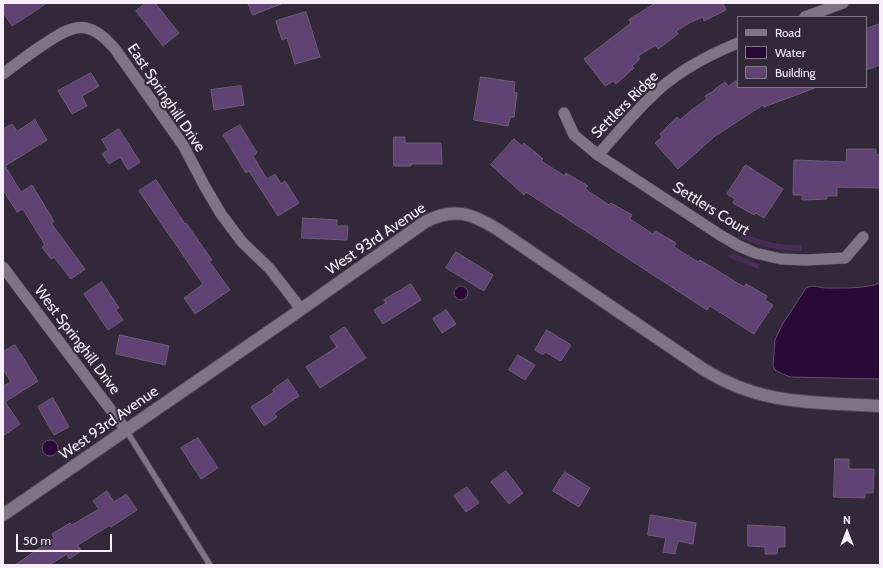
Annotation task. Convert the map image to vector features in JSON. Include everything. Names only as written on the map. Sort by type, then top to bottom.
[{"type":"street","points":[[808,16],[843,3]]},
{"type":"street","name":"East Springhill Drive","points":[[3,74],[53,39],[72,28],[83,27],[102,35],[119,55],[183,145],[221,214],[242,242],[270,270],[301,309]]},
{"type":"street","name":"Settlers Ridge","points":[[598,155],[650,98],[678,74],[718,51],[737,43]]},
{"type":"street","name":"Settlers Court","points":[[564,113],[574,135],[598,155],[720,235],[755,253],[781,259],[806,260],[846,258],[863,237]]},
{"type":"street","name":"West 93rd Avenue","points":[[3,515],[425,222],[436,216],[447,214],[463,214],[478,218],[497,228],[703,369],[728,383],[750,392],[782,400],[880,406]]},
{"type":"street","name":"West Springhill Drive","points":[[3,267],[126,430]]},
{"type":"lane","points":[[126,430],[210,565]]},
{"type":"shaded area","points":[[742,231],[756,238],[771,242],[786,245],[802,245],[801,251],[762,246],[740,237]]},
{"type":"shaded area","points":[[733,253],[760,264],[758,269],[728,257]]},
{"type":"water","points":[[880,283],[880,379],[790,377],[776,371],[773,366],[775,340],[782,325],[806,288],[814,286],[827,288],[854,288]]},
{"type":"water","points":[[458,286],[464,286],[468,290],[468,296],[464,300],[458,300],[454,296],[454,290]]},
{"type":"water","points":[[50,440],[57,445],[58,448],[53,455],[50,456],[43,451],[42,448],[47,441]]},
{"type":"building","points":[[3,3],[47,3],[12,26],[3,12]]},
{"type":"building","points":[[146,3],[155,3],[179,33],[163,46],[136,11]]},
{"type":"building","points":[[248,3],[281,3],[281,4],[253,15]]},
{"type":"building","points":[[656,3],[723,3],[726,10],[704,21],[703,17],[676,31],[678,34],[658,49],[656,45],[638,56],[640,59],[632,66],[634,68],[616,84],[613,81],[605,86],[584,59],[631,23],[629,20]]},
{"type":"building","points":[[306,12],[320,57],[295,64],[287,38],[282,40],[276,21]]},
{"type":"building","points":[[880,24],[880,65],[867,70],[867,29]]},
{"type":"building","points":[[91,73],[99,86],[82,96],[87,106],[72,114],[58,91]]},
{"type":"building","points":[[481,77],[515,82],[514,92],[517,93],[514,117],[510,117],[508,126],[474,120]]},
{"type":"building","points":[[736,81],[737,88],[815,88],[764,107],[763,105],[715,136],[678,169],[655,143],[662,137],[660,134],[677,117],[680,120],[707,99],[705,96],[725,82],[728,86]]},
{"type":"building","points":[[241,86],[244,105],[214,110],[211,90]]},
{"type":"building","points":[[35,120],[47,140],[5,166],[21,192],[32,185],[54,221],[51,223],[85,269],[71,279],[54,257],[51,259],[42,247],[45,245],[23,209],[17,212],[3,190],[3,129],[12,124],[17,131]]},
{"type":"building","points":[[240,125],[257,153],[253,156],[267,179],[275,174],[281,184],[285,181],[299,203],[278,216],[249,171],[246,173],[223,135]]},
{"type":"building","points":[[119,129],[140,162],[128,170],[120,157],[109,164],[102,154],[108,150],[102,140]]},
{"type":"building","points":[[394,137],[405,137],[405,143],[441,143],[442,164],[411,164],[411,166],[394,166]]},
{"type":"building","points":[[514,139],[522,146],[524,143],[543,159],[541,161],[565,176],[566,173],[588,186],[585,189],[609,205],[611,203],[632,215],[630,219],[653,234],[655,231],[676,243],[674,247],[698,262],[700,260],[744,287],[746,284],[767,296],[765,300],[773,305],[754,334],[710,306],[707,310],[526,192],[524,195],[491,165]]},
{"type":"building","points":[[847,149],[876,149],[876,155],[880,155],[880,188],[837,187],[837,196],[827,196],[827,199],[802,200],[802,195],[793,195],[794,160],[846,162]]},
{"type":"building","points":[[746,165],[783,189],[764,218],[756,213],[754,215],[733,203],[735,199],[727,194]]},
{"type":"building","points":[[156,180],[185,224],[186,223],[212,260],[209,261],[230,290],[195,314],[184,298],[203,284],[139,191]]},
{"type":"building","points":[[303,218],[337,220],[337,226],[348,226],[347,240],[302,238]]},
{"type":"building","points":[[456,252],[493,275],[484,291],[446,268]]},
{"type":"building","points":[[102,282],[119,308],[116,310],[123,320],[108,330],[84,294]]},
{"type":"building","points":[[411,284],[421,300],[383,324],[374,310],[386,303],[384,300]]},
{"type":"building","points":[[446,310],[456,324],[442,333],[433,319]]},
{"type":"building","points":[[345,327],[366,358],[320,388],[306,367],[337,347],[330,337]]},
{"type":"building","points":[[547,330],[571,345],[561,361],[545,352],[543,355],[535,350]]},
{"type":"building","points":[[120,335],[169,346],[165,365],[116,354]]},
{"type":"building","points":[[15,345],[38,381],[5,402],[20,424],[3,436],[3,386],[11,382],[3,369],[3,352]]},
{"type":"building","points":[[518,355],[535,365],[525,380],[509,370]]},
{"type":"building","points":[[288,379],[299,396],[274,413],[277,417],[264,426],[251,407],[274,392],[273,390]]},
{"type":"building","points":[[53,398],[69,427],[54,435],[38,407]]},
{"type":"building","points":[[198,438],[218,468],[201,479],[181,448]]},
{"type":"building","points":[[835,459],[849,459],[849,469],[874,469],[873,493],[865,493],[865,498],[834,497]]},
{"type":"building","points":[[506,471],[523,493],[509,504],[491,482]]},
{"type":"building","points":[[565,472],[590,488],[579,507],[553,491]]},
{"type":"building","points":[[467,487],[479,503],[466,512],[454,496]]},
{"type":"building","points":[[107,491],[114,502],[126,494],[137,510],[111,527],[110,525],[78,545],[81,551],[69,559],[67,554],[49,565],[15,565],[54,538],[52,534],[70,523],[72,525],[99,509],[93,501]]},
{"type":"building","points":[[651,515],[696,523],[693,544],[678,541],[675,554],[663,552],[666,538],[648,535]]},
{"type":"building","points":[[748,525],[785,527],[785,547],[778,547],[777,554],[765,554],[765,547],[748,546]]}]
